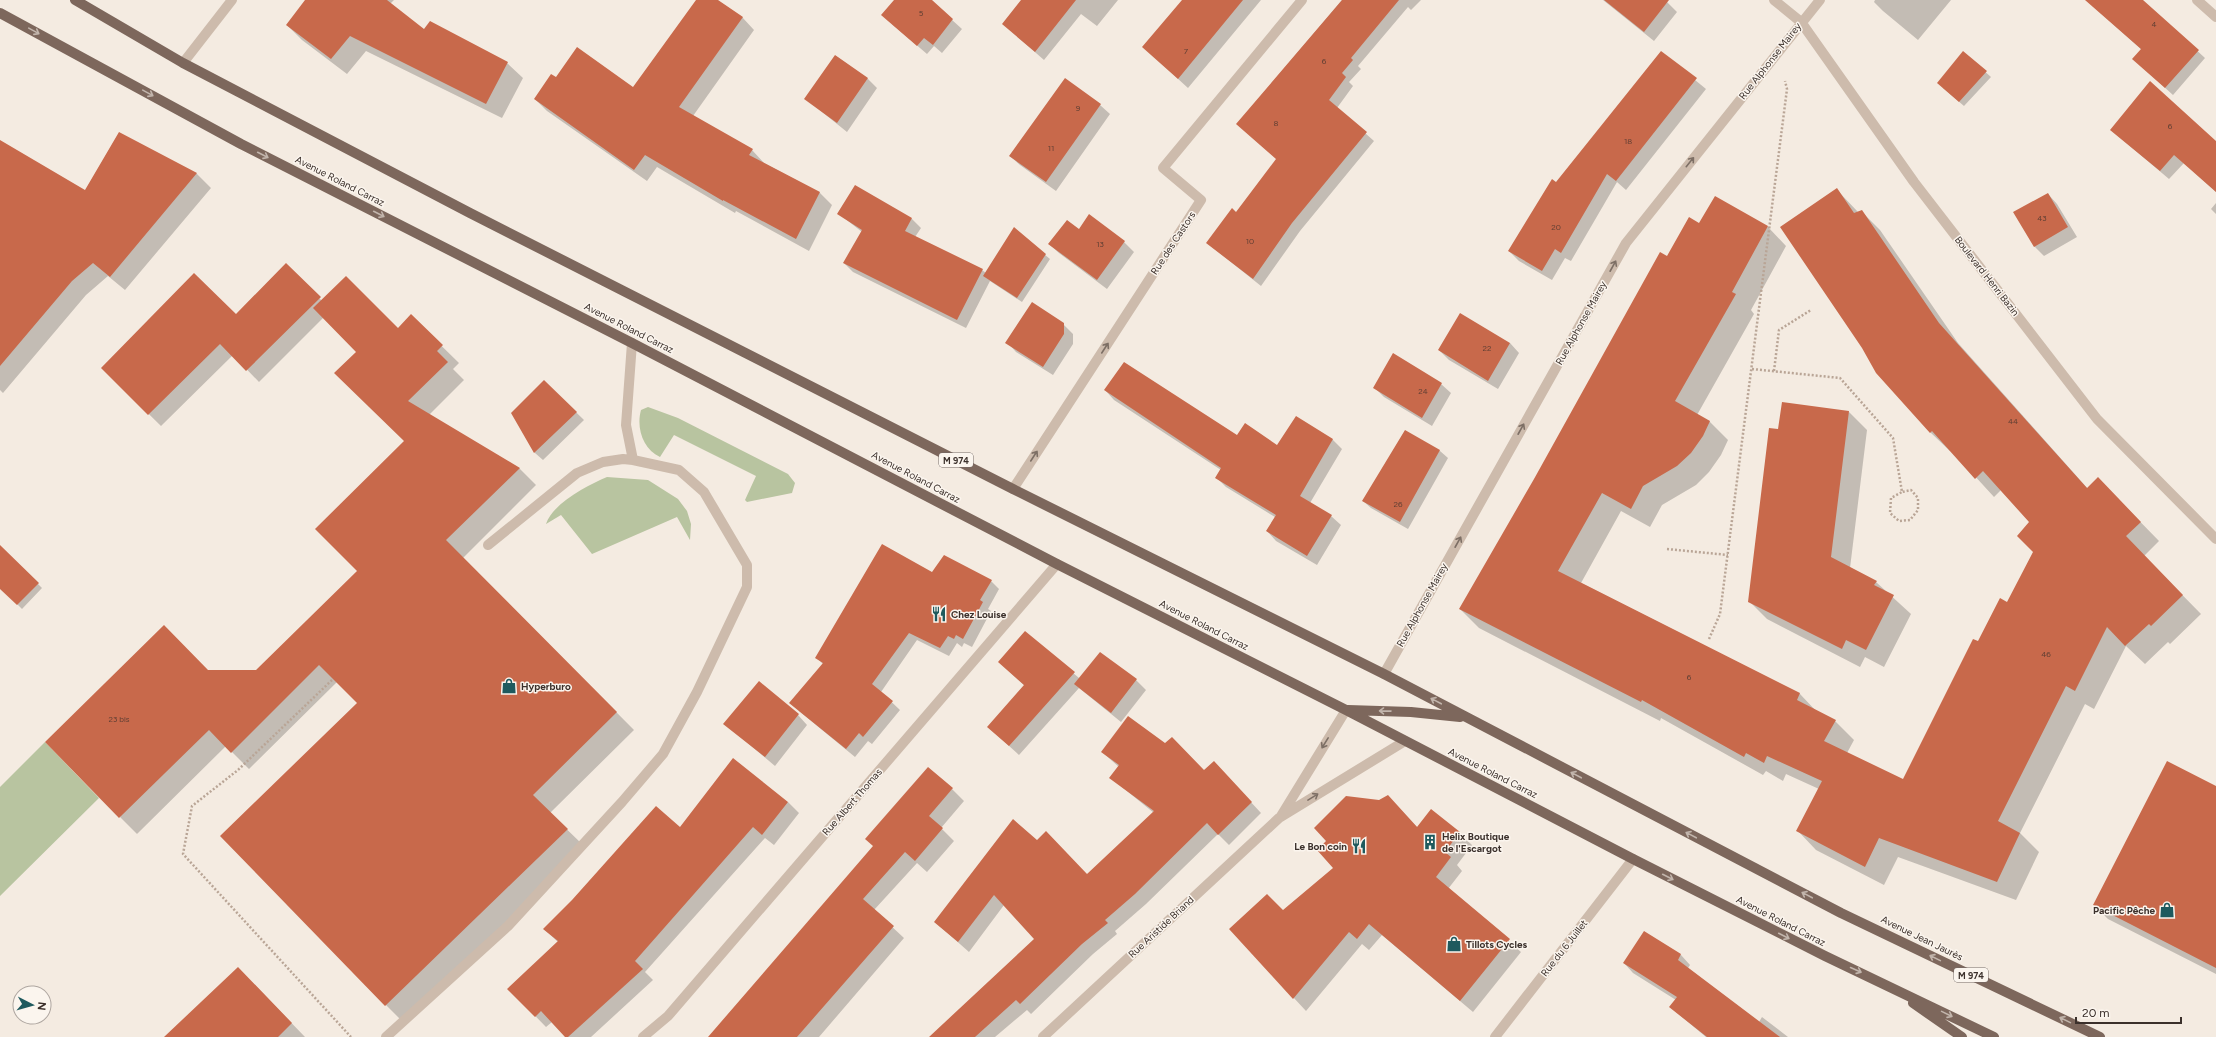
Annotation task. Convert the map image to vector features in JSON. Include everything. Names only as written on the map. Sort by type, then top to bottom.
[{"type":"main road","name":"M 974","points":[[75,0],[182,63],[470,212],[1013,489],[1384,674],[1466,717]]},
{"type":"main road","name":"Avenue Roland Carraz","points":[[1,14],[241,144],[632,342],[1057,564],[1346,710],[1633,859],[1825,956],[1886,984]]},
{"type":"main road","points":[[1346,710],[1411,712],[1466,717]]},
{"type":"main road","name":"Avenue Jean Jaurès","points":[[1466,717],[1841,913],[2100,1037]]},
{"type":"main road","points":[[1886,984],[1962,1037]]},
{"type":"main road","points":[[1886,984],[1994,1037]]},
{"type":"street","points":[[182,63],[232,0]]},
{"type":"street","name":"Rue des Castors","points":[[1013,489],[1201,200],[1163,168],[1302,0]]},
{"type":"street","name":"Boulevard Henri Bazin","points":[[1774,0],[1801,22],[1914,182],[2097,419],[2216,539]]},
{"type":"street","name":"Rue Alphonse Mairey","points":[[1384,674],[1626,243],[1820,0]]},
{"type":"street","points":[[2197,0],[2216,18]]},
{"type":"street","points":[[632,342],[626,425],[633,460]]},
{"type":"street","points":[[386,1037],[508,926],[622,802],[663,754],[697,692],[747,587],[747,565],[704,492],[678,470],[633,460],[623,459],[603,462],[577,473],[488,545]]},
{"type":"street","name":"Rue Albert Thomas","points":[[643,1037],[668,1016],[1057,564]]},
{"type":"street","name":"Rue Aristide Briand","points":[[1280,818],[1346,710]]},
{"type":"street","name":"Rue Aristide Briand","points":[[1043,1037],[1280,818],[1405,741]]},
{"type":"street","name":"Rue du 6 Juillet","points":[[1495,1037],[1633,859]]},
{"type":"path","points":[[1708,639],[1720,614],[1788,89],[1776,54]]},
{"type":"path","points":[[1774,372],[1779,330],[1811,310]]},
{"type":"path","points":[[1752,369],[1840,378],[1893,438],[1902,492]]},
{"type":"path","points":[[1911,490],[1918,498],[1918,510],[1910,520],[1899,521],[1890,513],[1891,498],[1902,492],[1911,490]]},
{"type":"path","points":[[1667,549],[1728,555]]},
{"type":"path","points":[[332,680],[238,770],[192,806],[183,854],[351,1037]]},
{"type":"green space","points":[[648,407],[678,418],[788,474],[795,483],[792,493],[747,502],[745,500],[756,476],[674,435],[660,457],[649,449],[640,431],[639,424],[641,410]]},
{"type":"green space","points":[[607,477],[648,480],[678,499],[687,511],[691,524],[690,540],[677,517],[592,554],[561,515],[546,524],[550,516],[563,502],[581,490]]},
{"type":"green space","points":[[45,742],[99,798],[0,896],[0,787]]},
{"type":"building","points":[[305,0],[387,0],[424,29],[430,21],[508,62],[486,104],[350,36],[331,59],[286,25]]},
{"type":"building","points":[[696,0],[718,0],[743,17],[679,107],[753,149],[749,155],[820,192],[796,239],[723,201],[645,155],[634,170],[534,99],[551,74],[556,77],[577,47],[633,87]]},
{"type":"building","points":[[894,0],[932,0],[953,19],[933,45],[924,38],[917,46],[881,15]]},
{"type":"building","points":[[1021,0],[1076,0],[1035,52],[1002,24]]},
{"type":"building","points":[[1182,0],[1243,0],[1178,79],[1142,47]]},
{"type":"building","points":[[1342,0],[1399,0],[1351,58],[1353,60],[1342,73],[1346,77],[1329,100],[1367,132],[1292,223],[1253,279],[1206,243],[1232,208],[1236,212],[1276,159],[1236,124]]},
{"type":"building","points":[[1604,0],[1669,0],[1644,32]]},
{"type":"building","points":[[2085,0],[2143,0],[2199,50],[2165,88],[2132,59],[2141,49]]},
{"type":"building","points":[[1661,51],[1697,78],[1616,181],[1607,174],[1561,253],[1555,249],[1542,271],[1508,251],[1552,179],[1556,182]]},
{"type":"building","points":[[1963,51],[1987,71],[1959,102],[1937,83]]},
{"type":"building","points":[[835,55],[868,78],[837,123],[804,99]]},
{"type":"building","points":[[1065,78],[1101,104],[1046,182],[1009,156]]},
{"type":"building","points":[[2150,81],[2216,141],[2216,192],[2174,155],[2160,171],[2110,130]]},
{"type":"building","points":[[119,132],[197,173],[110,277],[93,263],[72,281],[0,366],[0,140],[85,190]]},
{"type":"building","points":[[855,185],[912,218],[905,231],[983,269],[957,320],[843,263],[862,230],[837,214]]},
{"type":"building","points":[[1837,188],[1854,213],[1862,210],[1939,323],[2087,488],[2098,477],[2141,522],[2126,536],[2183,595],[2151,626],[2149,624],[2125,646],[2107,627],[2075,691],[2066,686],[1998,821],[2020,833],[1997,882],[1879,838],[1865,867],[1796,831],[1822,781],[1767,756],[1764,763],[1746,753],[1744,757],[1642,700],[1641,702],[1459,609],[1534,479],[1660,252],[1667,256],[1689,217],[1699,223],[1715,196],[1768,226],[1732,292],[1736,294],[1675,401],[1710,421],[1703,436],[1691,453],[1677,466],[1643,486],[1631,509],[1602,493],[1558,571],[1800,693],[1797,700],[1836,720],[1824,741],[1903,779],[1973,639],[1978,641],[2000,598],[2007,602],[2033,552],[2017,536],[2029,522],[1983,471],[1975,479],[1932,431],[1930,433],[1876,373],[1862,348],[1780,227]]},
{"type":"building","points":[[2048,193],[2068,227],[2034,247],[2013,212]]},
{"type":"building","points":[[1089,214],[1125,241],[1097,280],[1048,244],[1067,220],[1079,229]]},
{"type":"building","points":[[1014,227],[1046,254],[1017,298],[983,276]]},
{"type":"building","points":[[286,263],[321,297],[246,371],[220,344],[148,415],[101,368],[194,273],[236,314]]},
{"type":"building","points":[[346,276],[398,328],[411,314],[443,345],[437,351],[448,362],[408,401],[520,468],[446,540],[617,712],[533,795],[568,829],[385,1006],[220,836],[357,703],[319,665],[231,753],[209,730],[119,818],[45,742],[164,625],[208,670],[256,670],[357,571],[315,529],[404,441],[334,373],[356,352],[313,308]]},
{"type":"building","points":[[1032,302],[1064,323],[1064,334],[1043,367],[1005,343]]},
{"type":"building","points":[[1460,313],[1510,343],[1488,381],[1438,350]]},
{"type":"building","points":[[1393,353],[1442,383],[1422,418],[1373,388]]},
{"type":"building","points":[[1124,362],[1237,435],[1245,423],[1277,445],[1296,416],[1333,439],[1300,496],[1332,515],[1307,556],[1266,531],[1276,515],[1215,478],[1221,468],[1104,390]]},
{"type":"building","points":[[544,380],[577,412],[534,453],[511,413]]},
{"type":"building","points":[[1782,402],[1849,411],[1831,557],[1877,581],[1874,585],[1894,595],[1866,650],[1846,640],[1842,649],[1748,602],[1769,428],[1778,429]]},
{"type":"building","points":[[1405,430],[1440,450],[1400,522],[1362,501]]},
{"type":"building","points":[[882,544],[932,572],[944,555],[992,580],[980,600],[983,602],[963,639],[956,635],[954,639],[948,636],[940,648],[909,633],[872,684],[893,701],[863,737],[859,733],[846,749],[789,703],[823,663],[815,658]]},
{"type":"building","points":[[0,545],[39,583],[17,605],[0,589]]},
{"type":"building","points":[[1025,631],[1075,672],[1009,746],[987,727],[1024,685],[998,662]]},
{"type":"building","points":[[1100,652],[1137,679],[1111,713],[1074,684]]},
{"type":"building","points":[[759,681],[799,714],[765,757],[723,724]]},
{"type":"building","points":[[1128,716],[1165,743],[1172,737],[1204,770],[1214,761],[1252,802],[1218,835],[1207,823],[1135,894],[1105,920],[1108,923],[1082,944],[1020,1004],[1016,1000],[975,1037],[929,1037],[1034,939],[994,895],[958,942],[934,922],[1013,819],[1037,840],[1046,831],[1087,874],[1154,811],[1109,778],[1119,765],[1101,752]]},
{"type":"building","points":[[733,758],[788,802],[762,835],[753,827],[635,961],[643,969],[568,1037],[565,1037],[541,1011],[535,1017],[507,989],[558,941],[543,929],[572,900],[656,806],[680,827]]},
{"type":"building","points":[[2167,761],[2216,786],[2216,968],[2093,905]]},
{"type":"building","points":[[928,767],[953,788],[929,816],[943,828],[915,861],[905,852],[863,899],[894,926],[797,1037],[708,1037],[873,846],[865,839]]},
{"type":"building","points":[[1388,795],[1417,827],[1431,809],[1460,832],[1445,852],[1451,857],[1436,877],[1510,939],[1460,1001],[1369,924],[1357,939],[1349,932],[1293,999],[1229,929],[1267,894],[1283,910],[1333,868],[1317,850],[1326,841],[1314,828],[1346,796],[1379,800]]},
{"type":"building","points":[[1644,931],[1681,954],[1678,960],[1780,1037],[1707,1037],[1669,1007],[1677,997],[1623,963]]},
{"type":"building","points":[[238,967],[292,1023],[278,1037],[164,1037]]},
{"type":"place","name":"Chez Louise","points":[[939,614]]},
{"type":"place","name":"Hyperburo","points":[[509,686]]},
{"type":"place","name":"Helix Boutique de l'Escargot","points":[[1430,842]]},
{"type":"place","name":"Le Bon coin","points":[[1359,846]]},
{"type":"place","name":"Pacific Pêche","points":[[2167,910]]},
{"type":"place","name":"Tillots Cycles","points":[[1454,944]]}]
